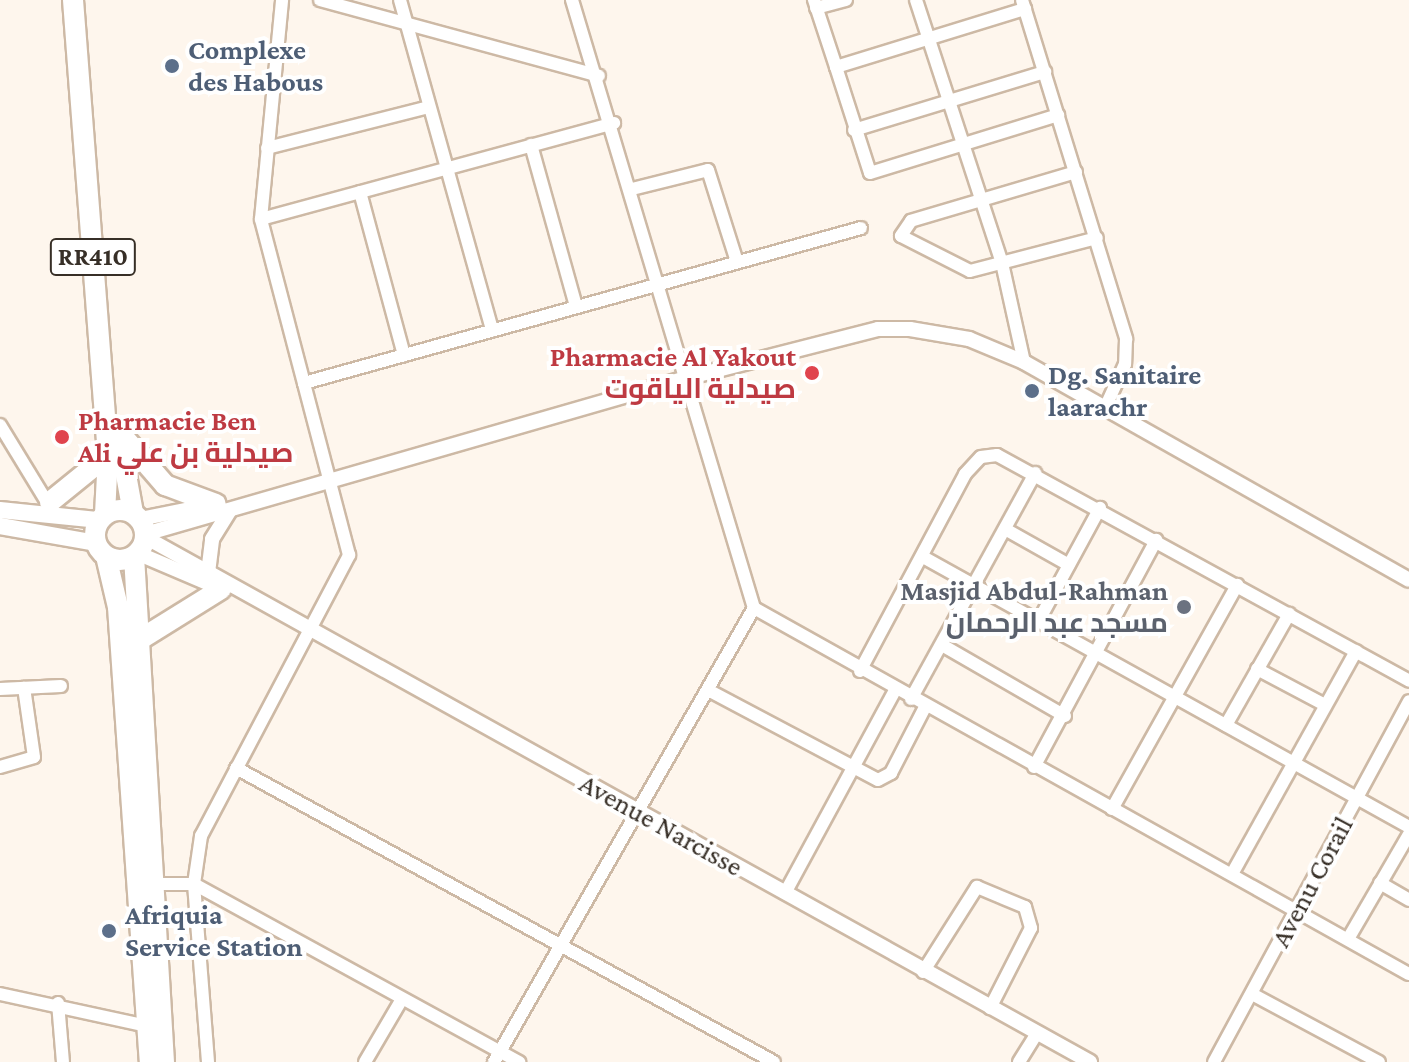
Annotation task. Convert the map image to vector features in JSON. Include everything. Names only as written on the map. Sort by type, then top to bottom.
[{"type":"highway","name":"RR410","points":[[73,0],[108,455],[101,550],[118,607],[150,1062]]},
{"type":"highway","name":"RR410","points":[[87,0],[120,433],[139,535],[136,642],[164,1062]]},
{"type":"highway","points":[[120,433],[165,485],[224,506]]},
{"type":"highway","points":[[51,510],[108,455]]},
{"type":"highway","points":[[102,517],[139,535]]},
{"type":"highway","points":[[101,550],[139,535]]},
{"type":"highway","points":[[136,642],[220,584]]},
{"type":"main road","points":[[0,510],[51,510],[102,517]]},
{"type":"main road","points":[[0,526],[101,550]]},
{"type":"street","points":[[208,1062],[194,884],[207,815],[311,632],[349,555],[261,219],[282,0]]},
{"type":"street","points":[[320,0],[599,76]]},
{"type":"street","points":[[400,0],[492,330]]},
{"type":"street","points":[[572,0],[614,123],[690,377],[754,608],[860,671],[1409,974]]},
{"type":"street","points":[[846,0],[815,4],[870,173],[1058,115]]},
{"type":"street","points":[[916,0],[1002,263],[1024,362]]},
{"type":"street","points":[[836,67],[1024,4],[1126,339],[1125,364],[1105,408]]},
{"type":"street","points":[[854,130],[947,99],[1045,72]]},
{"type":"street","points":[[267,148],[429,107]]},
{"type":"street","points":[[261,219],[614,123]]},
{"type":"street","points":[[531,145],[576,306]]},
{"type":"street","points":[[632,189],[708,170],[737,262]]},
{"type":"street","points":[[1076,172],[911,221],[901,236],[960,270],[1002,263],[1097,238]]},
{"type":"street","points":[[360,192],[404,355]]},
{"type":"street","points":[[304,383],[861,228]]},
{"type":"street","points":[[139,535],[224,506],[331,479],[690,377],[878,329],[956,336],[1024,362],[1409,580]]},
{"type":"street","points":[[0,425],[51,510]]},
{"type":"street","points":[[860,671],[973,462],[997,455],[1100,508],[1409,681]]},
{"type":"street","points":[[911,699],[1035,473]]},
{"type":"street","points":[[220,584],[214,531],[224,506]]},
{"type":"street","points":[[1038,622],[1100,508]]},
{"type":"street","points":[[1005,529],[1069,565]]},
{"type":"street","name":"Avenue Narcisse","points":[[139,535],[220,584],[1090,1062]]},
{"type":"street","points":[[1034,767],[1099,657],[1156,540]]},
{"type":"street","points":[[923,557],[1409,827]]},
{"type":"street","points":[[1112,809],[1172,696],[1237,585]]},
{"type":"street","points":[[497,1056],[754,608]]},
{"type":"street","points":[[1226,725],[1289,614]]},
{"type":"street","points":[[942,645],[1065,716]]},
{"type":"street","points":[[1232,874],[1356,651]]},
{"type":"street","points":[[1257,669],[1325,705]]},
{"type":"street","points":[[0,689],[61,686]]},
{"type":"street","points":[[0,767],[34,757],[24,688]]},
{"type":"street","points":[[708,690],[853,768],[883,780],[925,707]]},
{"type":"street","points":[[785,893],[895,690]]},
{"type":"street","name":"Avenu Corail","points":[[1214,1062],[1409,701]]},
{"type":"street","points":[[236,768],[774,1062]]},
{"type":"street","points":[[1348,939],[1409,834]]},
{"type":"street","points":[[1380,883],[1409,900]]},
{"type":"street","points":[[152,884],[194,884],[402,999],[497,1056],[519,1062]]},
{"type":"street","points":[[923,972],[977,887],[1025,907],[1031,928],[990,1008]]},
{"type":"street","points":[[0,994],[58,1003],[147,1026]]},
{"type":"street","points":[[1252,994],[1379,1062]]},
{"type":"street","points":[[365,1062],[402,999]]},
{"type":"street","points":[[58,1003],[63,1062]]},
{"type":"street","points":[[1019,1062],[1037,1033]]},
{"type":"place","name":"Complexe des Habous","points":[[172,66]]},
{"type":"place","name":"Pharmacie Al Yakout صيدلية الياقوت","points":[[812,373]]},
{"type":"place","name":"Dg. Sanitaire laarachr","points":[[1032,391]]},
{"type":"place","name":"Pharmacie Ben Ali صيدلية بن علي","points":[[62,437]]},
{"type":"place","name":"Masjid Abdul-Rahman مسجد عبد الرحمان","points":[[1184,607]]},
{"type":"place","name":"Afriquia Service Station","points":[[109,931]]}]
